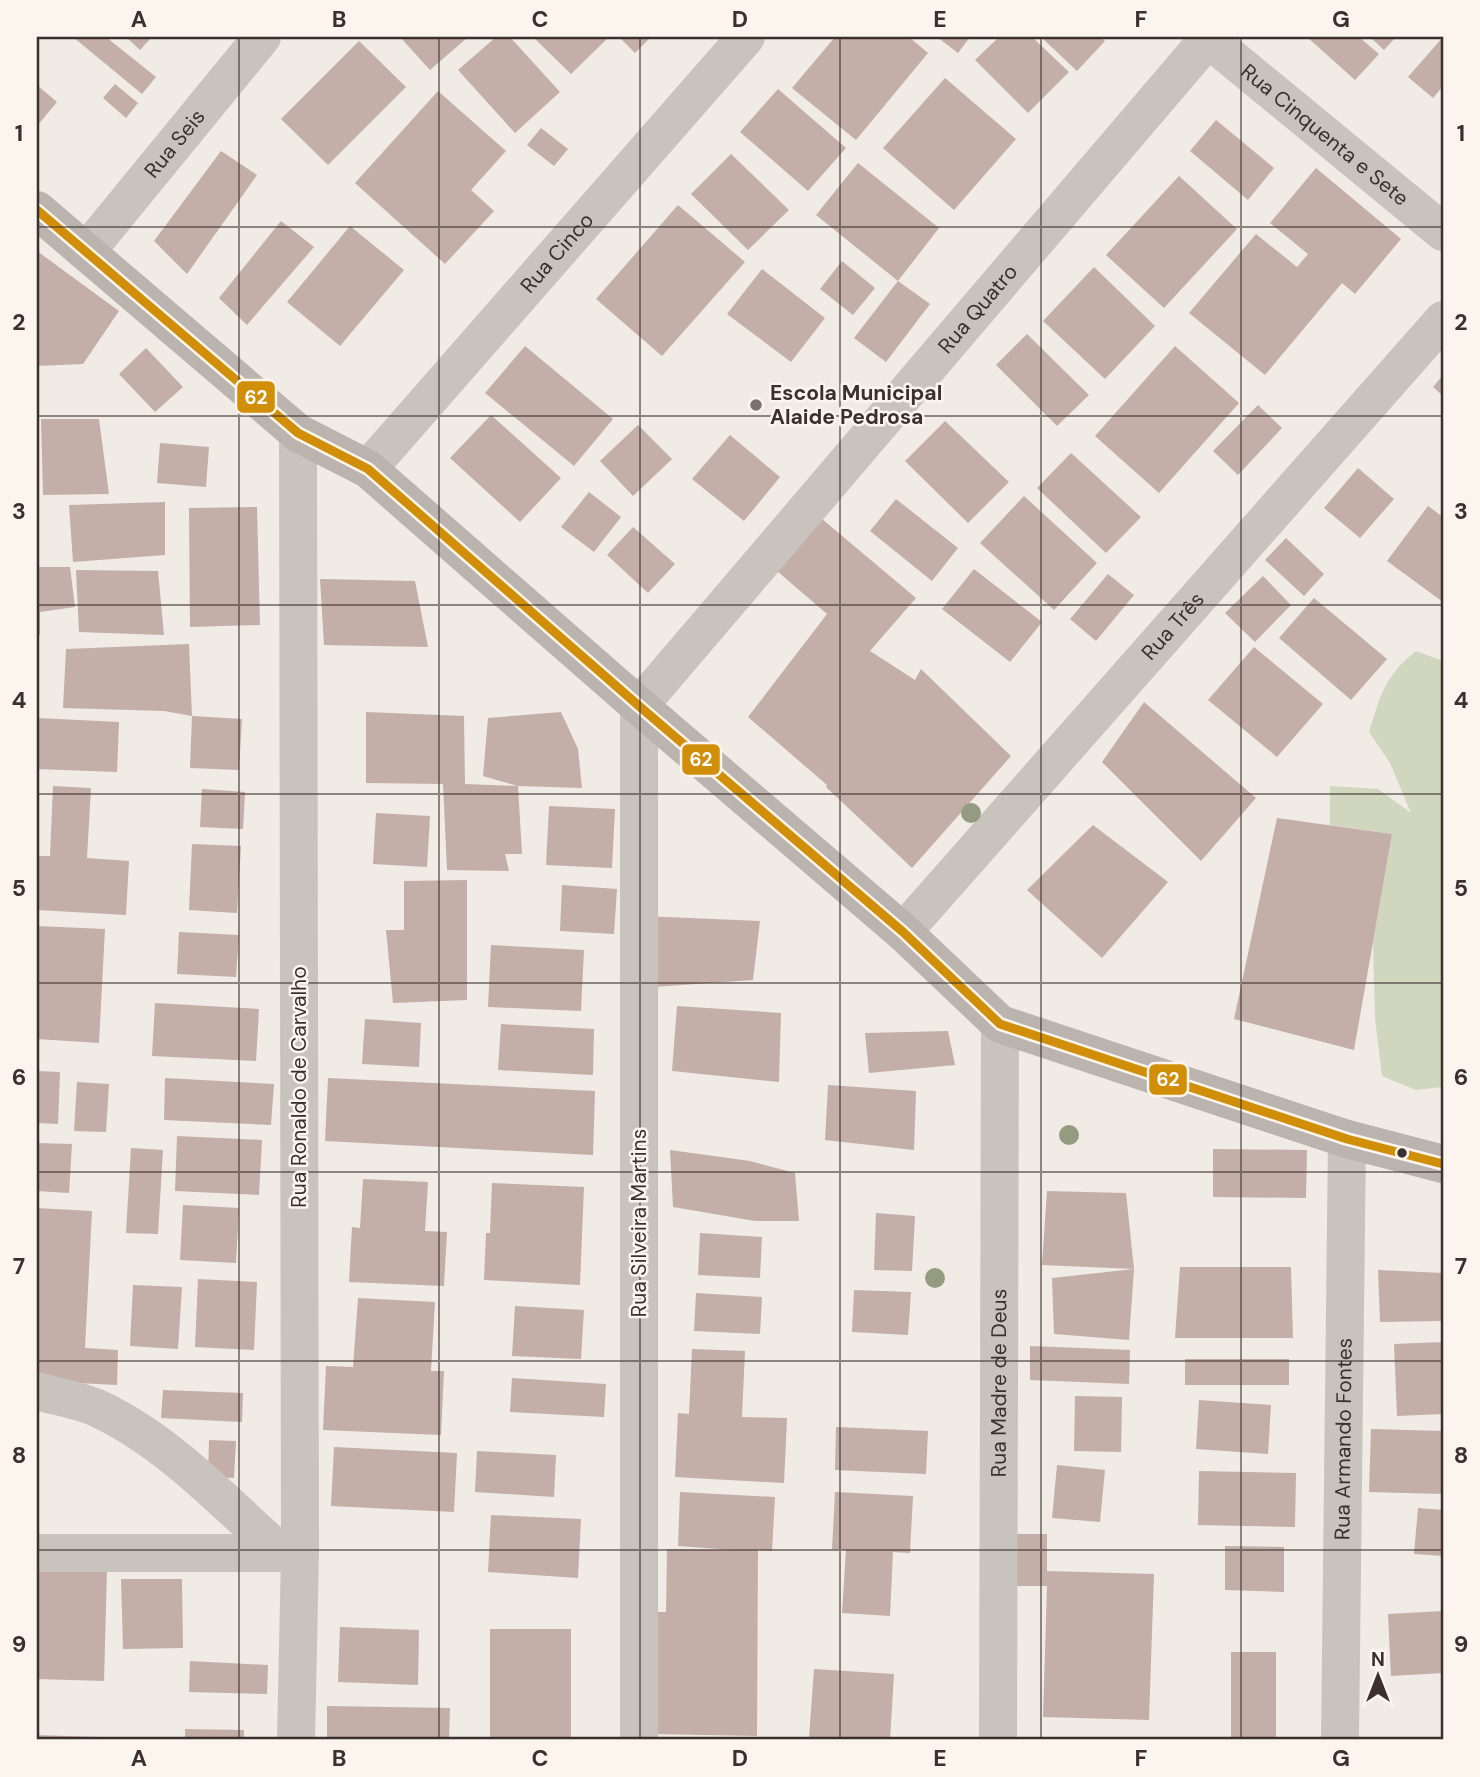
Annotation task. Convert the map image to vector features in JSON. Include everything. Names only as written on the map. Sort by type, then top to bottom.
[{"type":"street","name":"Rua Seis","points":[[86,252],[262,37]]},
{"type":"street","name":"Rua Cinco","points":[[368,469],[746,37]]},
{"type":"street","name":"Rua Cinquenta e Sete","points":[[1207,38],[1443,232]]},
{"type":"street","name":"Rua Quatro","points":[[639,706],[1207,38]]},
{"type":"street","points":[[37,210],[298,433],[368,469],[903,932],[1000,1024],[1347,1139],[1443,1164]]},
{"type":"street","name":"Rua Três","points":[[903,932],[1443,320]]},
{"type":"street","name":"Rua Ronaldo de Carvalho","points":[[296,1740],[290,1553],[298,433]]},
{"type":"street","name":"Rua Silveira Martins","points":[[639,706],[639,1740]]},
{"type":"street","name":"Rua Madre de Deus","points":[[998,1740],[1000,1024]]},
{"type":"street","name":"Rua Armando Fontes","points":[[1339,1740],[1347,1139]]},
{"type":"street","points":[[37,1391],[97,1408],[138,1431],[290,1553]]},
{"type":"street","points":[[37,1553],[290,1553]]},
{"type":"green space","points":[[1416,651],[1443,661],[1443,1087],[1416,1090],[1382,1076],[1375,1019],[1373,942],[1392,834],[1330,825],[1330,786],[1378,789],[1411,813],[1390,763],[1369,732],[1390,678]]},
{"type":"building","points":[[73,37],[106,37],[156,77],[142,94]]},
{"type":"building","points":[[126,37],[152,37],[140,50]]},
{"type":"building","points":[[400,37],[468,37],[430,70]]},
{"type":"building","points":[[496,37],[510,37],[560,92],[515,133],[458,70]]},
{"type":"building","points":[[533,37],[609,37],[571,74]]},
{"type":"building","points":[[619,37],[651,37],[635,53]]},
{"type":"building","points":[[835,37],[909,37],[928,53],[856,140],[792,88]]},
{"type":"building","points":[[937,37],[970,37],[958,53]]},
{"type":"building","points":[[999,37],[1032,37],[1069,72],[1028,113],[975,60]]},
{"type":"building","points":[[1041,37],[1100,37],[1105,41],[1077,71]]},
{"type":"building","points":[[1307,37],[1359,37],[1379,54],[1355,80]]},
{"type":"building","points":[[1370,37],[1396,37],[1384,50]]},
{"type":"building","points":[[1443,37],[1443,86],[1433,98],[1408,77]]},
{"type":"building","points":[[359,41],[406,87],[328,165],[281,119]]},
{"type":"building","points":[[945,78],[1016,139],[954,210],[883,148]]},
{"type":"building","points":[[115,84],[138,103],[126,118],[103,98]]},
{"type":"building","points":[[37,85],[57,102],[37,126]]},
{"type":"building","points":[[778,89],[846,148],[808,191],[740,132]]},
{"type":"building","points":[[438,91],[506,151],[471,190],[494,211],[445,264],[355,183]]},
{"type":"building","points":[[1216,120],[1274,168],[1248,200],[1190,151]]},
{"type":"building","points":[[541,128],[568,149],[554,166],[527,145]]},
{"type":"building","points":[[221,151],[257,175],[187,274],[154,241]]},
{"type":"building","points":[[731,154],[789,210],[748,250],[691,194]]},
{"type":"building","points":[[858,163],[939,228],[898,281],[816,215]]},
{"type":"building","points":[[1316,168],[1401,239],[1355,294],[1342,283],[1265,375],[1189,313],[1256,234],[1297,267],[1308,254],[1270,223]]},
{"type":"building","points":[[1179,176],[1237,229],[1164,308],[1106,255]]},
{"type":"building","points":[[678,205],[745,262],[662,356],[596,299]]},
{"type":"building","points":[[281,221],[314,247],[247,325],[219,298]]},
{"type":"building","points":[[350,226],[404,270],[340,346],[287,302]]},
{"type":"building","points":[[37,251],[119,311],[83,364],[37,366]]},
{"type":"building","points":[[842,261],[875,288],[853,315],[820,289]]},
{"type":"building","points":[[1094,267],[1155,326],[1105,379],[1043,321]]},
{"type":"building","points":[[762,269],[825,318],[791,362],[727,314]]},
{"type":"building","points":[[898,281],[930,304],[886,362],[854,338]]},
{"type":"building","points":[[1027,334],[1089,395],[1057,426],[996,365]]},
{"type":"building","points":[[525,346],[613,419],[574,466],[485,393]]},
{"type":"building","points":[[1175,346],[1239,403],[1159,493],[1095,436]]},
{"type":"building","points":[[146,348],[183,387],[155,412],[119,374]]},
{"type":"building","points":[[1443,375],[1443,396],[1433,387]]},
{"type":"building","points":[[1258,405],[1282,428],[1238,475],[1213,451]]},
{"type":"building","points":[[491,415],[561,478],[520,522],[450,458]]},
{"type":"building","points":[[41,419],[99,419],[109,494],[43,495]]},
{"type":"building","points":[[945,421],[1009,482],[968,523],[905,461]]},
{"type":"building","points":[[638,425],[672,459],[633,496],[600,461]]},
{"type":"building","points":[[730,435],[780,477],[744,521],[692,479]]},
{"type":"building","points":[[160,443],[209,447],[206,487],[157,483]]},
{"type":"building","points":[[1071,453],[1141,517],[1106,553],[1037,488]]},
{"type":"building","points":[[1358,468],[1394,499],[1360,538],[1324,508]]},
{"type":"building","points":[[589,492],[621,517],[594,552],[561,527]]},
{"type":"building","points":[[1024,496],[1097,563],[1054,610],[980,543]]},
{"type":"building","points":[[896,499],[958,548],[932,581],[870,531]]},
{"type":"building","points":[[165,502],[165,555],[73,562],[69,505]]},
{"type":"building","points":[[1428,506],[1443,517],[1443,602],[1387,561]]},
{"type":"building","points":[[257,507],[260,625],[190,627],[189,508]]},
{"type":"building","points":[[822,519],[916,598],[870,651],[915,680],[921,669],[1011,756],[912,868],[826,787],[827,785],[748,717],[827,614],[777,571]]},
{"type":"building","points":[[633,527],[675,564],[648,593],[607,555]]},
{"type":"building","points":[[1286,538],[1324,574],[1304,596],[1265,560]]},
{"type":"building","points":[[37,567],[70,567],[75,607],[40,612],[40,635],[37,635]]},
{"type":"building","points":[[974,569],[1042,622],[1010,662],[942,609]]},
{"type":"building","points":[[76,570],[158,571],[164,635],[79,632]]},
{"type":"building","points":[[1108,574],[1134,595],[1096,641],[1070,619]]},
{"type":"building","points":[[1263,576],[1291,605],[1255,642],[1225,613]]},
{"type":"building","points":[[320,579],[415,581],[428,647],[324,645]]},
{"type":"building","points":[[1314,598],[1387,659],[1351,700],[1279,638]]},
{"type":"building","points":[[189,644],[192,716],[164,711],[63,708],[66,649]]},
{"type":"building","points":[[1254,647],[1323,704],[1277,757],[1208,700]]},
{"type":"building","points":[[1144,702],[1256,798],[1201,861],[1102,762]]},
{"type":"building","points":[[366,712],[464,716],[465,784],[518,786],[522,854],[505,854],[509,871],[447,870],[443,784],[366,783]]},
{"type":"building","points":[[561,712],[578,749],[582,788],[518,786],[483,776],[488,718]]},
{"type":"building","points":[[192,716],[242,719],[239,770],[190,768]]},
{"type":"building","points":[[38,718],[119,722],[117,772],[37,769]]},
{"type":"building","points":[[53,786],[91,788],[87,858],[129,861],[126,915],[37,910],[37,856],[50,856]]},
{"type":"building","points":[[202,789],[245,792],[243,829],[200,827]]},
{"type":"building","points":[[549,806],[615,809],[612,868],[546,865]]},
{"type":"building","points":[[376,813],[430,816],[427,867],[373,864]]},
{"type":"building","points":[[1277,818],[1392,834],[1354,1050],[1234,1019]]},
{"type":"building","points":[[1093,825],[1168,882],[1102,958],[1027,890]]},
{"type":"building","points":[[192,844],[241,846],[237,913],[189,910]]},
{"type":"building","points":[[467,880],[467,1000],[393,1003],[386,930],[404,930],[404,881]]},
{"type":"building","points":[[562,885],[617,889],[614,934],[560,931]]},
{"type":"building","points":[[642,916],[760,921],[753,980],[639,988]]},
{"type":"building","points":[[37,926],[105,929],[99,1043],[37,1039]]},
{"type":"building","points":[[179,932],[239,935],[236,977],[177,974]]},
{"type":"building","points":[[491,945],[584,950],[581,1011],[488,1007]]},
{"type":"building","points":[[155,1003],[259,1009],[256,1061],[152,1056]]},
{"type":"building","points":[[677,1006],[781,1013],[779,1082],[672,1071]]},
{"type":"building","points":[[365,1019],[421,1023],[419,1067],[362,1064]]},
{"type":"building","points":[[501,1024],[594,1029],[593,1075],[498,1070]]},
{"type":"building","points":[[948,1031],[955,1065],[869,1073],[865,1033]]},
{"type":"building","points":[[37,1071],[60,1072],[58,1124],[37,1123]]},
{"type":"building","points":[[165,1078],[274,1084],[271,1125],[164,1120]]},
{"type":"building","points":[[328,1078],[595,1091],[593,1155],[325,1141]]},
{"type":"building","points":[[77,1082],[109,1084],[106,1132],[74,1131]]},
{"type":"building","points":[[828,1085],[916,1091],[914,1150],[825,1140]]},
{"type":"building","points":[[177,1136],[262,1140],[259,1195],[175,1191]]},
{"type":"building","points":[[37,1143],[72,1144],[69,1193],[37,1191]]},
{"type":"building","points":[[131,1148],[163,1150],[158,1234],[126,1233]]},
{"type":"building","points":[[1213,1149],[1307,1150],[1306,1198],[1213,1197]]},
{"type":"building","points":[[670,1150],[750,1161],[795,1173],[799,1221],[755,1221],[673,1207]]},
{"type":"building","points":[[363,1179],[428,1182],[425,1231],[447,1232],[444,1286],[349,1282],[352,1227],[360,1228]]},
{"type":"building","points":[[492,1183],[584,1187],[580,1285],[484,1280],[486,1233],[490,1233]]},
{"type":"building","points":[[1047,1191],[1126,1193],[1134,1269],[1042,1265]]},
{"type":"building","points":[[183,1205],[239,1208],[236,1263],[180,1260]]},
{"type":"building","points":[[37,1208],[92,1211],[85,1348],[118,1350],[117,1385],[37,1381]]},
{"type":"building","points":[[876,1213],[915,1216],[912,1271],[874,1270]]},
{"type":"building","points":[[700,1233],[762,1237],[760,1278],[698,1275]]},
{"type":"building","points":[[1180,1267],[1291,1267],[1293,1338],[1175,1338]]},
{"type":"building","points":[[1134,1269],[1129,1340],[1054,1334],[1052,1278]]},
{"type":"building","points":[[1378,1270],[1443,1273],[1443,1321],[1380,1322]]},
{"type":"building","points":[[198,1279],[257,1282],[254,1350],[195,1347]]},
{"type":"building","points":[[133,1285],[182,1287],[178,1349],[130,1346]]},
{"type":"building","points":[[854,1290],[911,1292],[908,1335],[852,1332]]},
{"type":"building","points":[[696,1293],[762,1297],[760,1334],[694,1331]]},
{"type":"building","points":[[358,1298],[435,1302],[431,1371],[444,1371],[441,1435],[323,1430],[326,1366],[353,1367]]},
{"type":"building","points":[[515,1306],[584,1310],[581,1359],[512,1356]]},
{"type":"building","points":[[1443,1342],[1443,1414],[1397,1416],[1394,1344]]},
{"type":"building","points":[[1030,1346],[1130,1350],[1129,1384],[1030,1380]]},
{"type":"building","points":[[692,1349],[745,1351],[742,1417],[787,1418],[784,1483],[675,1477],[678,1413],[689,1414]]},
{"type":"building","points":[[1185,1359],[1289,1359],[1289,1385],[1185,1385]]},
{"type":"building","points":[[512,1378],[606,1384],[604,1417],[510,1412]]},
{"type":"building","points":[[163,1390],[243,1393],[242,1422],[161,1418]]},
{"type":"building","points":[[1075,1396],[1122,1397],[1121,1452],[1074,1451]]},
{"type":"building","points":[[1199,1400],[1271,1405],[1268,1454],[1196,1449]]},
{"type":"building","points":[[836,1427],[928,1431],[926,1474],[835,1470]]},
{"type":"building","points":[[1371,1429],[1443,1431],[1443,1494],[1369,1492]]},
{"type":"building","points":[[209,1440],[236,1441],[234,1478],[208,1477]]},
{"type":"building","points":[[334,1447],[457,1453],[454,1512],[331,1506]]},
{"type":"building","points":[[477,1451],[556,1455],[554,1497],[475,1492]]},
{"type":"building","points":[[1057,1465],[1105,1470],[1100,1522],[1052,1518]]},
{"type":"building","points":[[1199,1471],[1296,1473],[1295,1527],[1198,1525]]},
{"type":"building","points":[[680,1492],[775,1497],[772,1551],[758,1550],[757,1736],[652,1734],[654,1612],[666,1612],[667,1549],[731,1550],[678,1546]]},
{"type":"building","points":[[835,1492],[913,1496],[910,1553],[893,1552],[890,1616],[842,1613],[846,1550],[832,1549]]},
{"type":"building","points":[[1418,1508],[1443,1510],[1443,1556],[1414,1554]]},
{"type":"building","points":[[491,1515],[581,1519],[578,1578],[488,1572]]},
{"type":"building","points":[[1017,1534],[1047,1534],[1047,1571],[1154,1574],[1149,1720],[1043,1717],[1047,1586],[1017,1586]]},
{"type":"building","points":[[1225,1546],[1284,1547],[1284,1592],[1225,1590]]},
{"type":"building","points":[[39,1568],[107,1570],[104,1681],[37,1679]]},
{"type":"building","points":[[121,1579],[182,1579],[183,1648],[123,1649]]},
{"type":"building","points":[[1443,1611],[1443,1673],[1391,1676],[1388,1614]]},
{"type":"building","points":[[340,1627],[419,1630],[418,1685],[338,1682]]},
{"type":"building","points":[[490,1629],[571,1629],[571,1740],[490,1740]]},
{"type":"building","points":[[1231,1652],[1276,1652],[1276,1740],[1231,1740]]},
{"type":"building","points":[[190,1661],[268,1665],[267,1694],[189,1692]]},
{"type":"building","points":[[814,1669],[894,1674],[890,1740],[809,1738]]},
{"type":"building","points":[[327,1706],[450,1708],[449,1740],[327,1740]]},
{"type":"building","points":[[185,1729],[244,1730],[244,1740],[185,1740]]},
{"type":"building","points":[[37,1735],[99,1737],[98,1740],[37,1740]]},
{"type":"transit line","name":"62","points":[[37,210],[298,433],[368,469],[903,932],[1000,1024],[1347,1139],[1443,1164]]},
{"type":"place","name":"Escola Municipal Alaide Pedrosa","points":[[756,405]]}]
